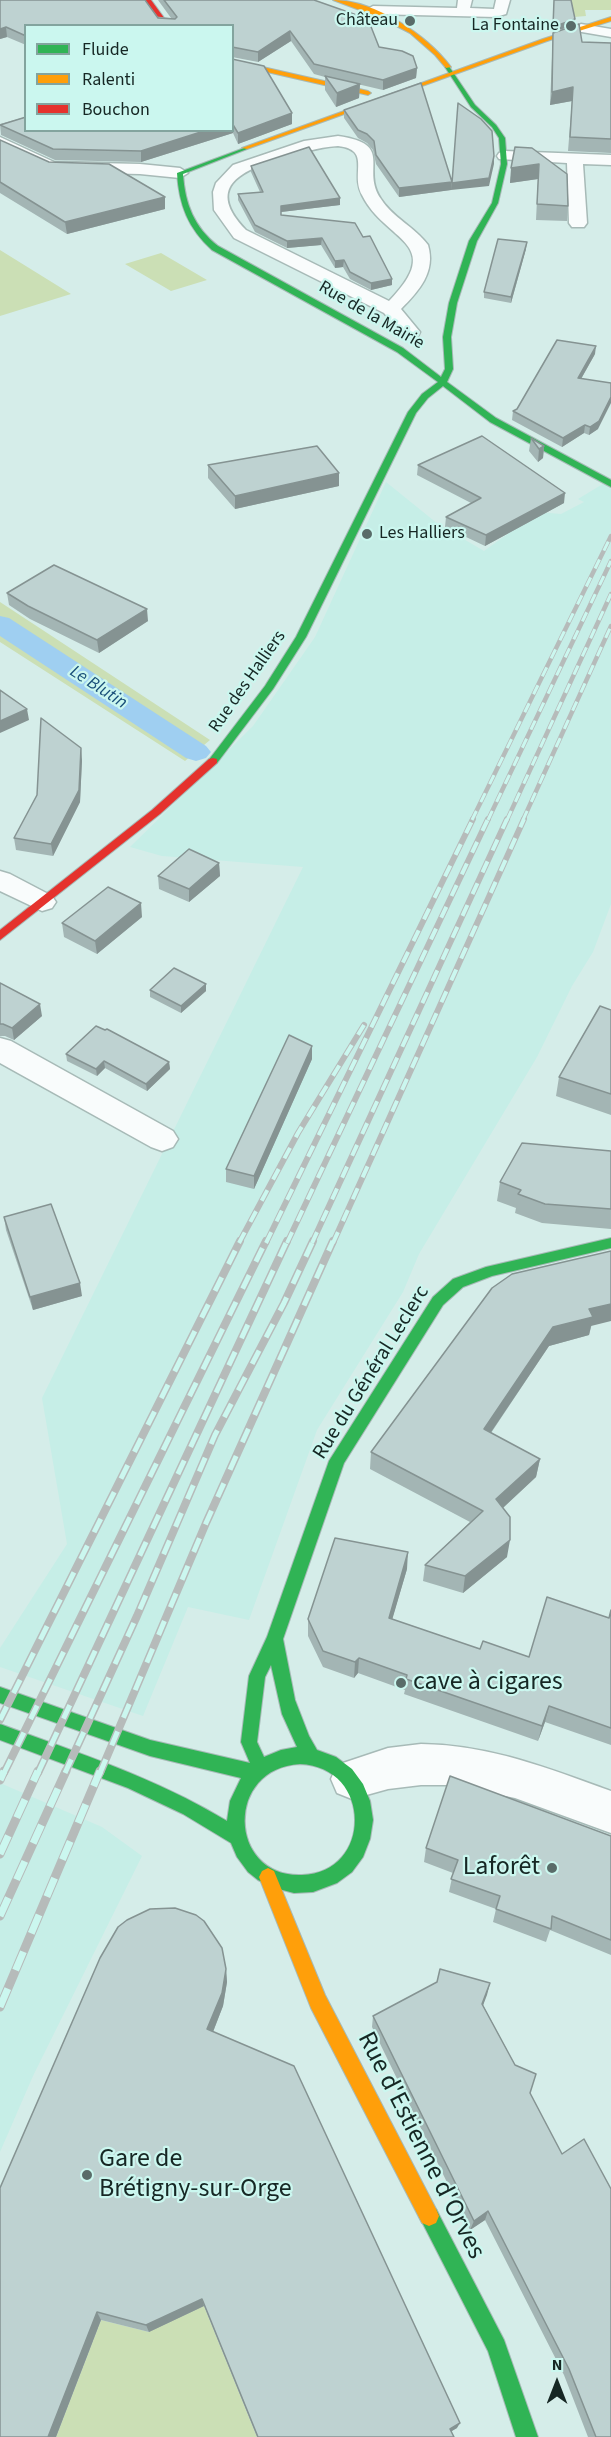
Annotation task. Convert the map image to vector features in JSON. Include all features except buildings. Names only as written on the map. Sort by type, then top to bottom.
[{"type":"main road","points":[[148,0],[166,24]]},
{"type":"main road","points":[[336,0],[373,10],[412,31],[440,55],[473,106],[501,134],[505,156],[495,203],[473,241],[453,303],[448,340],[449,369],[443,382]]},
{"type":"main road","points":[[180,173],[384,97],[611,19]]},
{"type":"main road","points":[[440,55],[486,61]]},
{"type":"main road","points":[[234,62],[384,97]]},
{"type":"main road","points":[[466,92],[470,67]]},
{"type":"main road","name":"Rue de la Mairie","points":[[180,173],[184,211],[188,222],[204,240],[232,259],[396,347],[421,354],[443,382],[492,420],[611,484]]},
{"type":"main road","points":[[425,396],[421,354],[448,340]]},
{"type":"main road","name":"Rue des Halliers","points":[[0,936],[156,812],[218,756],[269,687],[301,637],[412,412],[425,396],[443,382]]},
{"type":"main road","name":"Rue du Général Leclerc","points":[[258,1771],[249,1742],[257,1676],[275,1639],[337,1461],[438,1301],[458,1284],[491,1271],[611,1244]]},
{"type":"main road","name":"Rue du Général Leclerc","points":[[275,1639],[280,1690],[287,1713],[311,1756]]},
{"type":"main road","points":[[0,1695],[150,1748],[258,1771]]},
{"type":"main road","points":[[0,1732],[132,1781],[189,1808],[237,1837]]},
{"type":"main road","points":[[311,1756],[326,1761],[351,1779],[364,1806],[364,1835],[351,1861],[327,1879],[297,1885],[268,1877],[254,1867],[237,1837],[235,1814],[241,1792],[258,1771],[285,1757],[311,1756]]},
{"type":"main road","name":"Rue d'Estienne d'Orves","points":[[268,1877],[318,2001],[497,2347],[527,2437]]},
{"type":"street","points":[[373,10],[464,6],[496,13],[501,11],[502,0]]},
{"type":"street","points":[[580,28],[611,33]]},
{"type":"street","points":[[391,309],[416,281],[422,268],[423,253],[419,245],[379,208],[368,192],[365,176],[367,157],[362,148],[340,141],[310,143],[246,165],[233,173],[223,189],[220,204],[230,225],[240,234],[391,309],[411,332],[448,340]]},
{"type":"street","points":[[0,142],[41,164],[57,168],[130,169],[180,173]]},
{"type":"street","points":[[505,156],[611,160]]},
{"type":"street","points":[[575,159],[578,223]]},
{"type":"street","points":[[396,347],[411,332]]},
{"type":"street","points":[[0,880],[42,902]]},
{"type":"street","points":[[0,1049],[162,1140]]},
{"type":"street","points":[[351,1779],[374,1771],[418,1764],[465,1764],[494,1770],[611,1812]]},
{"type":"shaded area","points":[[561,0],[611,0],[611,10],[585,10],[586,16],[574,17]]},
{"type":"shaded area","points":[[0,250],[71,294],[0,316]]},
{"type":"shaded area","points":[[161,253],[207,280],[171,291],[125,264]]},
{"type":"shaded area","points":[[611,479],[611,904],[593,952],[572,986],[537,1057],[419,1254],[403,1292],[317,1430],[249,1620],[188,1607],[143,1716],[0,1667],[0,1648],[67,1544],[42,1398],[303,867],[162,856],[130,847],[253,726],[315,637],[386,482],[438,524],[484,551],[538,512],[561,514],[584,502],[578,499]]},
{"type":"shaded area","points":[[0,602],[210,740],[185,761],[0,642]]},
{"type":"shaded area","points":[[0,1783],[102,1827],[142,1856],[33,2076],[0,2152]]},
{"type":"shaded area","points":[[170,2222],[257,2437],[56,2437],[101,2320],[149,2332]]},
{"type":"waterway","name":"Le Blutin","points":[[0,624],[196,752]]},
{"type":"railway","points":[[472,820],[611,536]]},
{"type":"railway","points":[[488,820],[611,561]]},
{"type":"railway","points":[[507,820],[611,594]]},
{"type":"railway","points":[[523,820],[611,626]]},
{"type":"railway","points":[[266,1243],[473,819]]},
{"type":"railway","points":[[287,1243],[488,819]]},
{"type":"railway","points":[[312,1243],[507,819]]},
{"type":"railway","points":[[333,1243],[524,819]]},
{"type":"railway","points":[[239,1243],[298,1133],[364,1025]]},
{"type":"railway","points":[[0,1720],[240,1241]]},
{"type":"railway","points":[[4,1773],[266,1241]]},
{"type":"railway","points":[[38,1773],[287,1241]]},
{"type":"railway","points":[[65,1773],[137,1616],[215,1435],[284,1303],[313,1241]]},
{"type":"railway","points":[[100,1773],[206,1523],[333,1241]]},
{"type":"railway","points":[[0,1780],[4,1771]]},
{"type":"railway","points":[[0,1854],[38,1771]]},
{"type":"railway","points":[[0,1916],[66,1771]]},
{"type":"railway","points":[[0,2007],[100,1771]]},
{"type":"traffic: fast","points":[[213,761],[269,687],[301,637],[412,412],[425,396],[443,382],[449,369],[447,337],[453,303],[473,241],[495,203],[504,164],[502,138],[494,126],[473,106],[448,67]]},
{"type":"traffic: fast","points":[[245,148],[180,173],[182,195],[188,215],[206,240],[215,248],[400,350],[493,420],[611,484]]},
{"type":"traffic: fast","points":[[261,1769],[249,1742],[257,1676],[275,1639],[337,1461],[438,1301],[458,1283],[491,1271],[611,1243]]},
{"type":"traffic: fast","points":[[275,1639],[286,1700],[296,1728],[311,1756]]},
{"type":"traffic: fast","points":[[0,1695],[150,1748],[255,1773]]},
{"type":"traffic: fast","points":[[0,1732],[132,1781],[189,1808],[237,1837]]},
{"type":"traffic: fast","points":[[300,1756],[325,1760],[346,1774],[360,1795],[364,1820],[360,1845],[346,1866],[325,1880],[300,1884],[275,1880],[254,1866],[240,1845],[236,1820],[240,1795],[254,1774],[275,1760],[300,1756]]},
{"type":"traffic: fast","points":[[429,2216],[497,2347],[527,2437]]},
{"type":"traffic: slow","points":[[336,0],[383,16],[412,32],[426,42],[448,67]]},
{"type":"traffic: slow","points":[[245,148],[545,40],[611,19]]},
{"type":"traffic: slow","points":[[234,62],[368,93]]},
{"type":"traffic: slow","points":[[268,1877],[318,2001],[429,2216]]},
{"type":"traffic: jam","points":[[148,0],[166,24]]},
{"type":"traffic: jam","points":[[0,936],[156,812],[213,761]]},
{"type":"place","name":"Château","points":[[410,21]]},
{"type":"place","name":"La Fontaine","points":[[571,26]]},
{"type":"place","name":"Les Halliers","points":[[367,534]]},
{"type":"place","name":"cave à cigares","points":[[401,1683]]},
{"type":"place","name":"Laforêt","points":[[552,1868]]},
{"type":"place","name":"Gare de Brétigny-sur-Orge","points":[[87,2175]]}]
